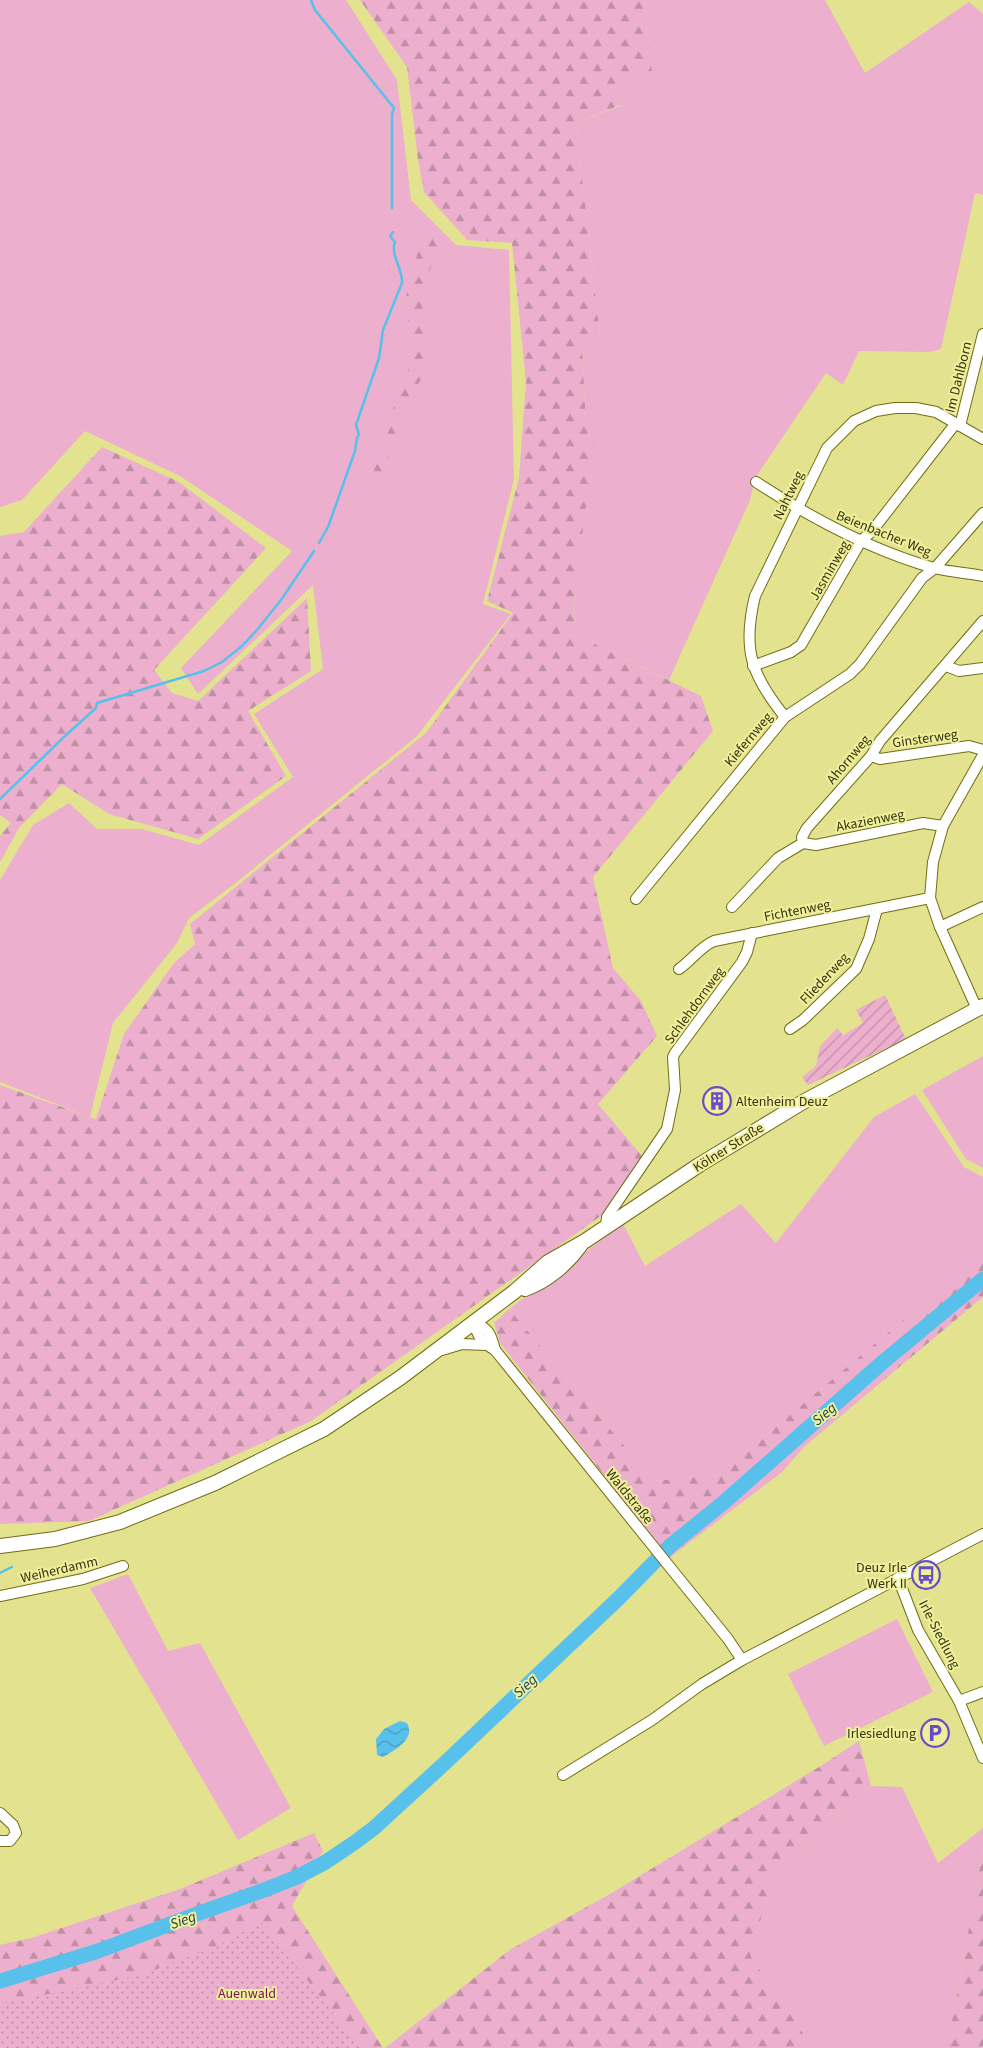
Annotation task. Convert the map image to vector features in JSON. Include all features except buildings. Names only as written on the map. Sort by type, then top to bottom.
[{"type":"main road","name":"Kölner Straße","points":[[0,1546],[55,1539],[111,1525],[214,1483],[324,1429],[363,1404],[514,1292],[528,1288],[555,1272],[574,1255],[584,1241],[699,1165],[802,1102],[980,1008]]},
{"type":"street","name":"Im Dahlborn","points":[[958,425],[983,334]]},
{"type":"street","name":"Nahtweg","points":[[785,717],[762,685],[753,666],[749,619],[755,596],[826,448],[854,421],[876,411],[895,408],[916,408],[936,412],[983,439]]},
{"type":"street","name":"Jasminweg","points":[[753,666],[790,652],[801,645],[861,541],[958,425]]},
{"type":"street","name":"Beienbacher Weg","points":[[756,482],[796,508],[861,541],[935,568],[983,576]]},
{"type":"street","name":"Kiefernweg","points":[[636,899],[785,717],[850,674],[860,664],[922,578],[935,568],[983,513]]},
{"type":"street","name":"Ahornweg","points":[[803,843],[802,837],[807,828],[871,756],[880,741],[983,621]]},
{"type":"street","points":[[946,666],[959,671],[983,668]]},
{"type":"street","name":"Ginsterweg","points":[[871,756],[880,759],[969,746],[983,750]]},
{"type":"street","points":[[980,1008],[940,927],[930,898],[933,862],[943,826],[983,755]]},
{"type":"street","name":"Akazienweg","points":[[803,843],[816,845],[923,823],[943,826]]},
{"type":"street","points":[[732,907],[778,858],[803,843]]},
{"type":"street","name":"Fichtenweg","points":[[679,968],[688,963],[705,945],[714,941],[930,898]]},
{"type":"street","points":[[940,927],[983,907]]},
{"type":"street","name":"Fliederweg","points":[[790,1029],[803,1020],[856,968],[869,939],[877,909]]},
{"type":"street","name":"Schlehdornweg","points":[[606,1227],[607,1217],[667,1129],[675,1090],[673,1057],[742,962],[752,933]]},
{"type":"street","name":"Waldstraße","points":[[474,1322],[485,1327],[492,1337],[491,1348],[655,1548],[728,1639],[742,1660]]},
{"type":"street","points":[[431,1354],[462,1344],[491,1348]]},
{"type":"street","points":[[563,1775],[652,1720],[702,1684],[742,1660],[983,1534]]},
{"type":"street","name":"Weiherdamm","points":[[0,1596],[83,1579],[123,1566]]},
{"type":"street","name":"Irle-Siedlung","points":[[898,1578],[918,1630],[960,1701],[983,1758]]},
{"type":"street","points":[[960,1701],[983,1692]]},
{"type":"street","points":[[0,1813],[12,1825],[16,1833],[10,1841],[0,1841]]},
{"type":"green space","points":[[0,0],[346,0],[397,80],[411,200],[456,245],[509,250],[514,479],[483,604],[511,614],[417,736],[233,885],[189,918],[177,943],[113,1023],[90,1117],[0,1082],[0,880],[33,825],[69,803],[97,829],[142,829],[199,845],[293,777],[254,714],[323,669],[313,585],[198,694],[181,668],[292,551],[180,476],[85,431],[22,500],[0,507]]},
{"type":"green space","points":[[360,0],[643,0],[652,71],[615,86],[620,105],[576,123],[600,337],[582,346],[586,425],[596,432],[575,587],[574,634],[701,696],[713,731],[593,877],[613,968],[641,1001],[657,1036],[598,1104],[642,1156],[608,1211],[311,1421],[89,1521],[0,1524],[0,1085],[96,1119],[124,1034],[174,963],[195,944],[190,924],[426,733],[513,613],[487,601],[519,478],[526,382],[512,243],[467,240],[424,192],[418,160],[407,67]]},
{"type":"green space","points":[[643,0],[825,0],[865,73],[969,2],[983,14],[983,195],[975,193],[941,349],[930,352],[859,351],[843,385],[826,373],[755,478],[750,500],[669,680],[574,634],[575,587],[586,425],[582,345],[600,337],[576,123],[620,106],[615,86],[652,71]]},
{"type":"green space","points":[[426,221],[435,226],[441,236],[422,295],[426,372],[407,401],[383,472],[379,480],[372,483],[371,478],[391,425],[395,399],[412,361],[406,297]]},
{"type":"green space","points":[[102,447],[179,482],[266,548],[154,670],[172,693],[198,701],[307,598],[311,671],[248,711],[286,776],[198,839],[109,814],[62,784],[19,828],[0,862],[0,836],[11,823],[0,815],[0,536],[24,532]]},
{"type":"green space","points":[[885,995],[906,1039],[808,1085],[802,1077],[816,1066],[820,1046],[837,1028],[843,1035],[863,1023],[856,1010]]},
{"type":"green space","points":[[983,1056],[983,1168],[966,1159],[922,1090]]},
{"type":"green space","points":[[915,1094],[964,1167],[983,1177],[983,1253],[718,1475],[654,1481],[509,1309],[623,1224],[645,1266],[741,1204],[776,1243],[874,1117]]},
{"type":"green space","points":[[983,1253],[983,1297],[805,1446],[782,1472],[669,1558],[500,1343],[494,1323],[509,1309],[654,1481],[718,1475]]},
{"type":"green space","points":[[128,1574],[168,1651],[200,1643],[291,1808],[238,1840],[90,1588]]},
{"type":"green space","points":[[897,1619],[933,1692],[824,1746],[788,1674]]},
{"type":"green space","points":[[859,1741],[871,1786],[771,1880],[751,1957],[803,2033],[805,2048],[385,2048],[511,1949],[610,1894]]},
{"type":"green space","points":[[871,1786],[902,1787],[938,1863],[983,1828],[983,1849],[953,2017],[942,2048],[805,2048],[803,2033],[751,1957],[771,1880]]},
{"type":"green space","points":[[314,1833],[323,1851],[292,1906],[383,2048],[0,2048],[0,1945],[31,1938],[180,1889]]},
{"type":"green space","points":[[983,1849],[983,2048],[942,2048],[953,2017]]},
{"type":"green space","name":"Auenwald","points":[[262,1922],[360,2048],[0,2048],[0,2004],[141,1975],[214,1947]]},
{"type":"water","points":[[400,1721],[407,1723],[409,1734],[407,1739],[383,1757],[377,1755],[376,1739],[384,1729]]},
{"type":"waterway","points":[[311,0],[315,10],[394,108],[392,114],[392,208]]},
{"type":"waterway","points":[[319,543],[328,527],[355,451],[359,435],[356,425],[379,358],[383,330],[402,283],[401,273],[394,252],[395,242],[390,236],[393,232]]},
{"type":"waterway","points":[[0,799],[96,708],[97,703],[204,671],[222,662],[242,646],[257,630],[281,600],[314,551]]},
{"type":"waterway","name":"Sieg","points":[[0,1981],[98,1951],[264,1890],[297,1877],[324,1863],[354,1843],[374,1828],[446,1762],[620,1597],[671,1545],[723,1503],[883,1362],[983,1279]]},
{"type":"waterway","points":[[0,1573],[12,1567]]},
{"type":"place","name":"Altenheim Deuz","points":[[717,1101]]},
{"type":"place","name":"Deuz Irle Werk II","points":[[926,1575]]},
{"type":"place","name":"Irlesiedlung","points":[[935,1733]]}]
